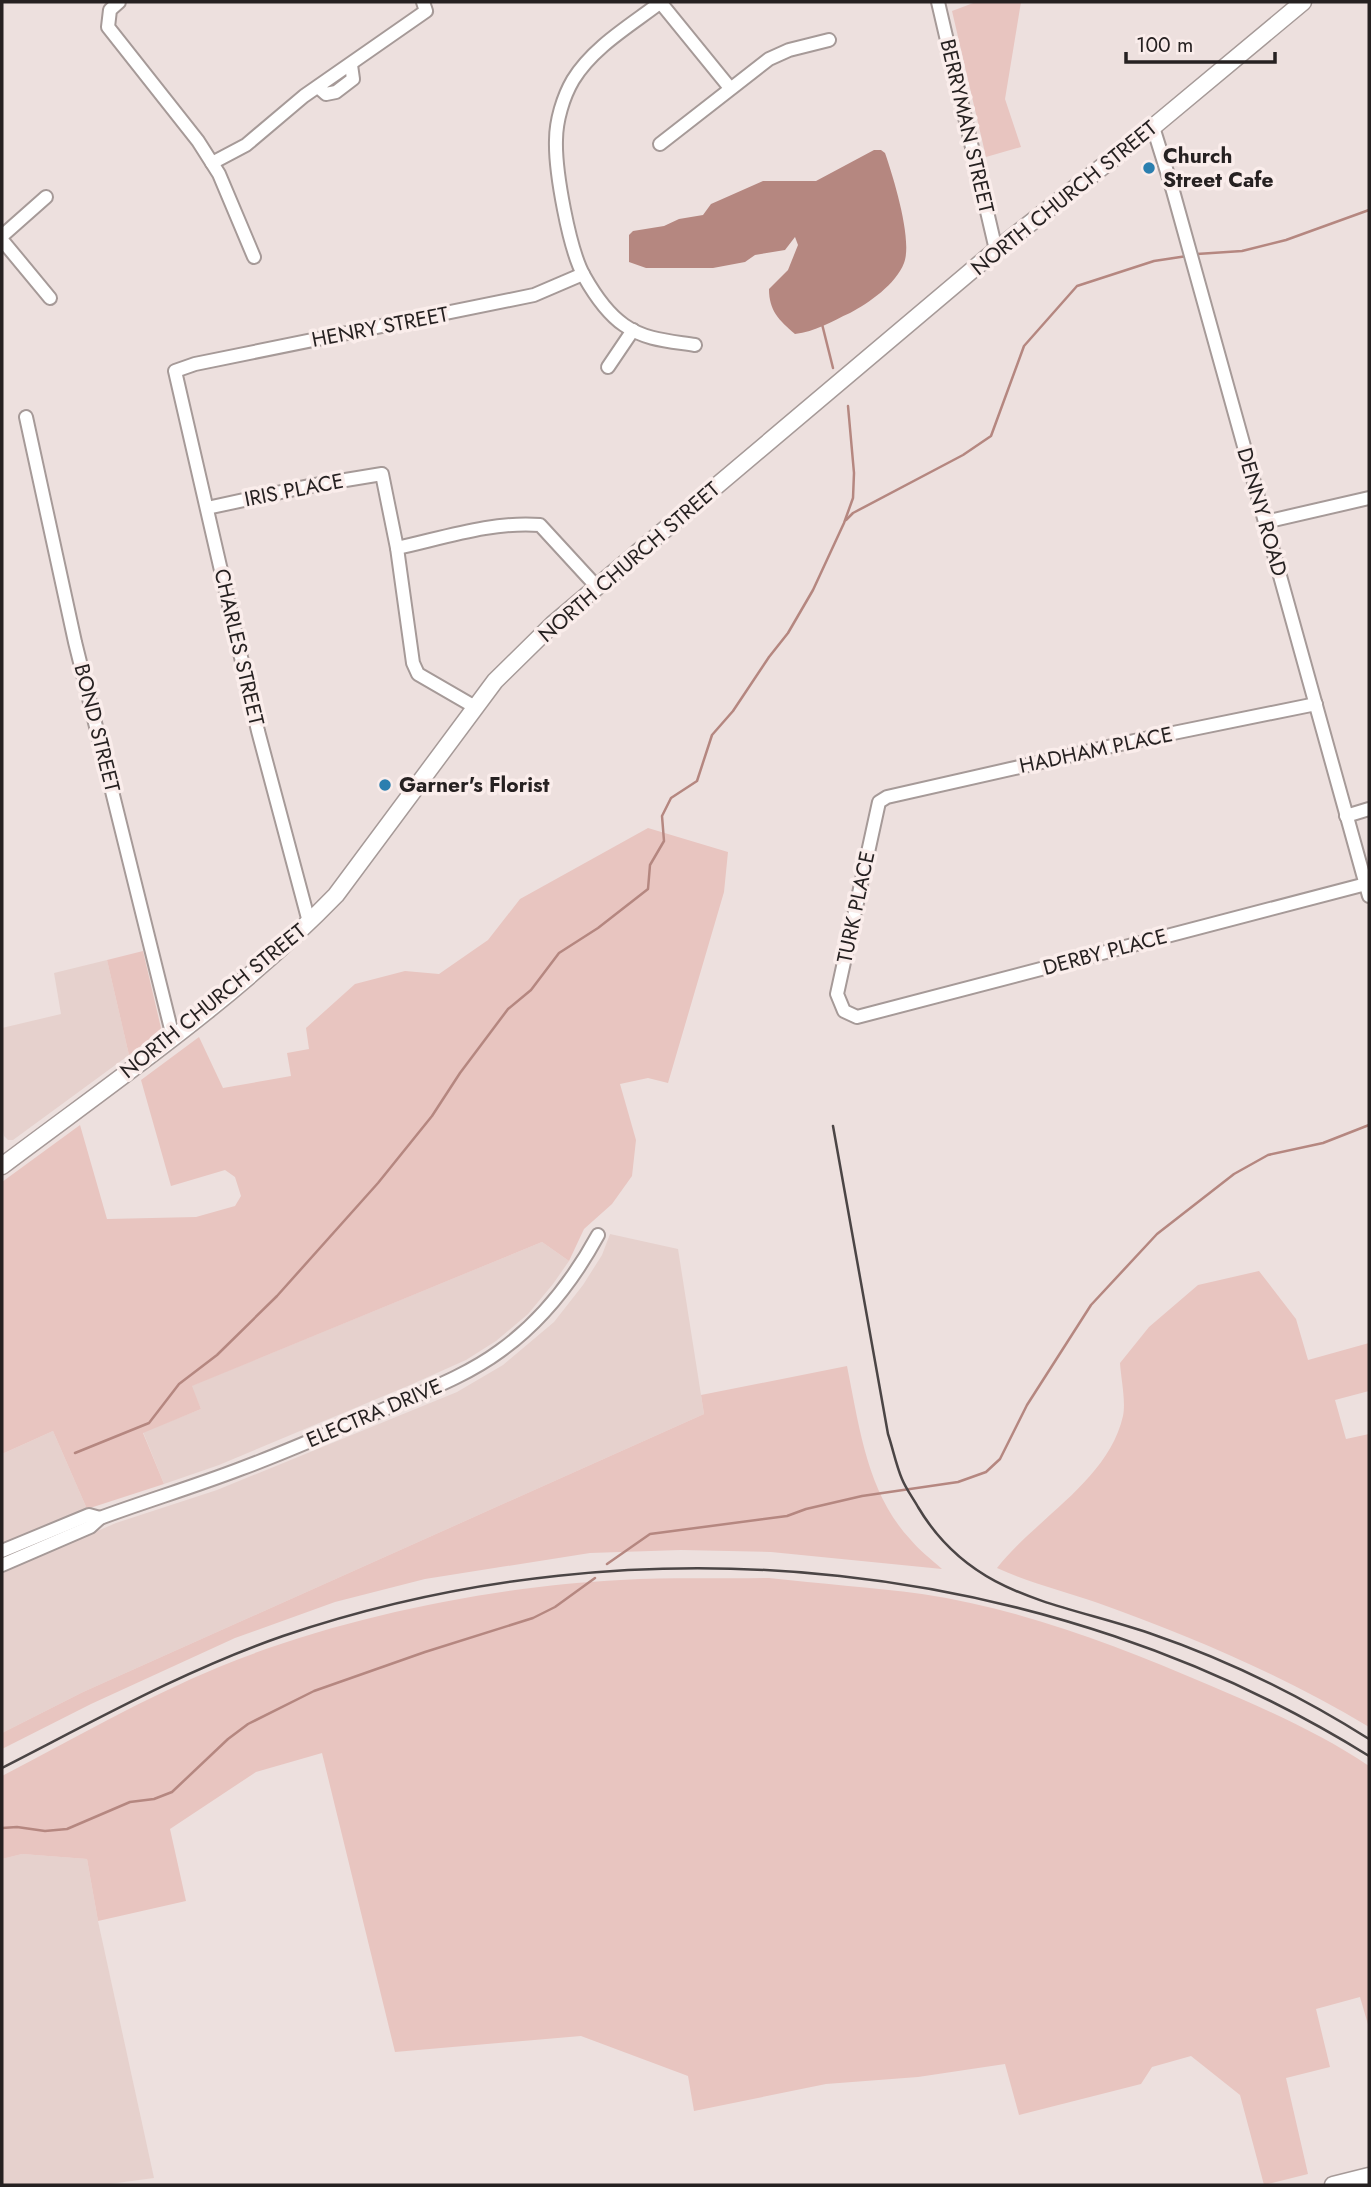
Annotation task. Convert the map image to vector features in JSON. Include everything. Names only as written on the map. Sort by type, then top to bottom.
[{"type":"main road","name":"NORTH CHURCH STREET","points":[[2,1166],[242,983],[309,922],[336,895],[495,681],[553,624],[996,250],[1153,127],[1303,2]]},
{"type":"main road","points":[[1333,2185],[1369,2176]]},
{"type":"street","points":[[120,2],[110,10],[108,27],[150,79],[219,174],[254,257]]},
{"type":"street","points":[[212,163],[246,145],[318,87],[426,11],[424,2]]},
{"type":"street","points":[[695,345],[646,337],[623,324],[601,301],[583,274],[558,175],[555,138],[561,109],[574,79],[601,48],[660,2],[730,88]]},
{"type":"street","name":"BERRYMAN STREET","points":[[938,2],[996,250]]},
{"type":"street","points":[[660,144],[769,59],[789,50],[829,40]]},
{"type":"street","name":"DENNY ROAD","points":[[1153,127],[1368,890]]},
{"type":"street","points":[[46,197],[2,238],[50,298]]},
{"type":"street","name":"HENRY STREET","points":[[175,370],[534,295],[583,274]]},
{"type":"street","points":[[608,368],[633,330]]},
{"type":"street","name":"CHARLES STREET","points":[[175,370],[258,731],[309,922]]},
{"type":"street","name":"BOND STREET","points":[[26,417],[75,642],[173,1037]]},
{"type":"street","name":"IRIS PLACE","points":[[207,508],[309,486],[382,474],[397,548]]},
{"type":"street","points":[[1265,522],[1369,498]]},
{"type":"street","points":[[475,707],[418,674],[413,663],[397,548],[502,526],[540,525],[597,587]]},
{"type":"street","name":"HADHAM PLACE","points":[[879,802],[887,797],[1121,744],[1316,704]]},
{"type":"street","name":"TURK PLACE","points":[[844,1011],[837,995],[879,802]]},
{"type":"street","points":[[1346,816],[1369,809]]},
{"type":"street","name":"DERBY PLACE","points":[[844,1011],[858,1017],[1368,890]]},
{"type":"street","name":"ELECTRA DRIVE","points":[[2,1565],[90,1527],[100,1518],[255,1463],[432,1388],[482,1363],[518,1338],[543,1313],[583,1264],[598,1235]]},
{"type":"street","name":"ELECTRA DRIVE","points":[[2,1551],[89,1515],[100,1518]]},
{"type":"shaded area","points":[[976,2],[1021,2],[1005,99],[1021,147],[986,157],[952,11]]},
{"type":"shaded area","points":[[874,150],[885,153],[897,192],[906,239],[904,263],[895,278],[873,298],[823,326],[795,334],[780,319],[771,303],[769,289],[788,270],[798,245],[795,237],[785,250],[755,255],[745,262],[713,268],[646,268],[629,262],[629,235],[633,231],[703,215],[711,204],[763,181],[816,181]]},
{"type":"shaded area","points":[[648,828],[728,852],[724,892],[668,1083],[648,1078],[620,1084],[636,1140],[632,1176],[612,1204],[584,1229],[569,1261],[542,1242],[192,1386],[201,1409],[143,1433],[164,1484],[87,1509],[53,1431],[2,1454],[2,1182],[80,1125],[107,1219],[196,1217],[235,1206],[241,1196],[235,1177],[225,1170],[171,1186],[141,1080],[199,1037],[223,1088],[291,1076],[287,1053],[309,1049],[306,1028],[355,984],[405,971],[439,974],[488,940],[520,899]]},
{"type":"shaded area","points":[[143,951],[161,1028],[129,1055],[107,960]]},
{"type":"shaded area","points":[[107,960],[129,1055],[13,1140],[8,1140],[4,1136],[2,1125],[2,1028],[61,1014],[54,973]]},
{"type":"shaded area","points":[[610,1234],[678,1249],[704,1414],[83,1692],[2,1733],[2,1572],[116,1523],[217,1490],[457,1392],[503,1365],[554,1322],[583,1285],[602,1255]]},
{"type":"shaded area","points":[[542,1242],[569,1261],[528,1314],[496,1341],[466,1360],[410,1385],[219,1465],[164,1484],[143,1432],[201,1409],[191,1386]]},
{"type":"shaded area","points":[[1259,1271],[1296,1319],[1308,1360],[1369,1343],[1369,1391],[1335,1400],[1346,1439],[1369,1434],[1369,1727],[1304,1691],[1202,1643],[997,1568],[1069,1498],[1102,1460],[1115,1439],[1123,1416],[1120,1363],[1149,1327],[1198,1285]]},
{"type":"shaded area","points":[[847,1366],[861,1435],[874,1480],[895,1521],[921,1551],[942,1569],[771,1552],[681,1550],[590,1553],[425,1579],[335,1602],[235,1638],[91,1704],[2,1749],[2,1733],[83,1692],[704,1414],[701,1395]]},
{"type":"shaded area","points":[[53,1431],[87,1509],[2,1545],[2,1454]]},
{"type":"shaded area","points":[[769,1578],[922,1594],[996,1609],[1068,1630],[1174,1670],[1270,1712],[1369,1766],[1369,2028],[1360,1997],[1316,2009],[1330,2067],[1286,2078],[1308,2174],[1264,2185],[1240,2095],[1191,2056],[1152,2067],[1141,2084],[1019,2115],[1005,2064],[918,2077],[826,2084],[694,2111],[688,2076],[581,2036],[395,2052],[322,1753],[256,1772],[170,1829],[186,1901],[98,1921],[87,1859],[22,1854],[2,1859],[2,1776],[163,1692],[265,1649],[417,1607],[521,1589],[639,1579]]},
{"type":"shaded area","points":[[22,1854],[87,1859],[154,2178],[102,2185],[2,2185],[2,1859]]},
{"type":"waterway","points":[[1197,254],[1242,251],[1286,240],[1369,210]]},
{"type":"waterway","points":[[846,520],[853,513],[963,455],[991,436],[1024,346],[1077,286],[1154,261],[1187,256]]},
{"type":"waterway","points":[[822,324],[833,368]]},
{"type":"waterway","points":[[75,1453],[149,1423],[179,1384],[217,1355],[277,1296],[378,1183],[432,1116],[508,1009],[531,990],[559,953],[598,928],[648,889],[650,865],[664,841],[662,816],[671,798],[697,781],[712,735],[733,711],[788,633],[813,590],[844,523],[853,498],[854,473],[848,406]]},
{"type":"waterway","points":[[607,1564],[650,1534],[787,1516],[862,1496],[958,1482],[986,1472],[1000,1459],[1027,1405],[1091,1305],[1157,1234],[1234,1174],[1268,1155],[1323,1143],[1369,1125]]},
{"type":"waterway","points":[[2,1828],[45,1831],[67,1829],[130,1802],[154,1799],[172,1792],[228,1739],[248,1724],[314,1691],[533,1618],[555,1607],[595,1578]]},
{"type":"railway","points":[[833,1126],[888,1434],[904,1483],[940,1537],[964,1561],[991,1579],[1050,1604],[1149,1633],[1206,1654],[1290,1693],[1369,1739]]},
{"type":"railway","points":[[2,1768],[175,1680],[283,1636],[419,1598],[558,1576],[699,1568],[840,1576],[979,1599],[1115,1636],[1245,1689],[1369,1756]]},
{"type":"place","name":"Church Street Cafe","points":[[1149,168]]},
{"type":"place","name":"Garner's Florist","points":[[385,785]]}]
